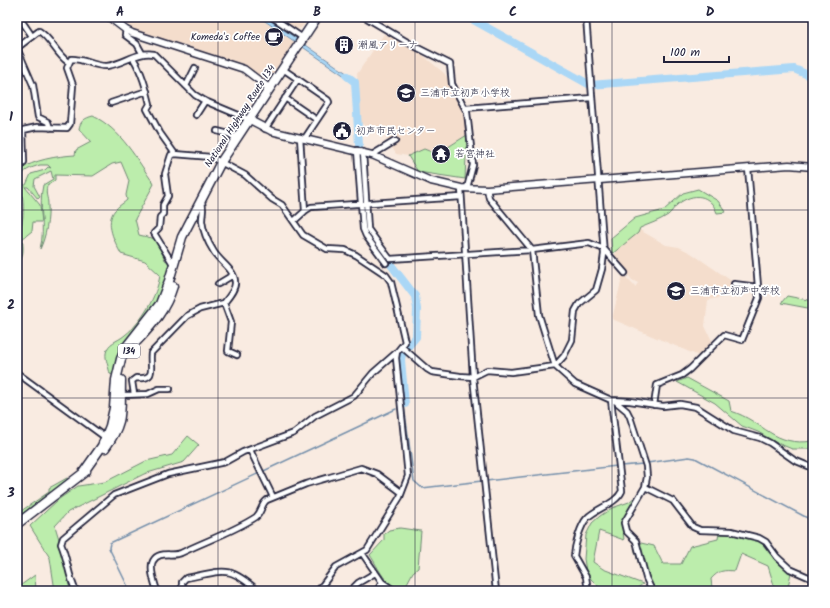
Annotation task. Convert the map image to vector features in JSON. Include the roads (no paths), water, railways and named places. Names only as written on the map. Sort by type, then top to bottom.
[{"type":"highway","name":"National Highway Route 134","points":[[83,474],[98,454],[110,426],[114,408],[116,380],[121,359],[127,346],[160,304],[186,230],[201,200],[221,162],[248,119],[317,17]]},
{"type":"highway","name":"National Highway Route 134","points":[[17,524],[83,474],[116,431],[120,421],[122,398],[121,374],[126,358],[131,348],[159,316],[170,296],[186,230]]},
{"type":"highway","points":[[110,426],[115,414],[118,399],[122,398]]},
{"type":"highway","points":[[105,447],[106,438],[110,436],[114,430],[122,398]]},
{"type":"street","points":[[19,17],[32,36]]},
{"type":"street","points":[[109,17],[126,30],[244,69],[269,88]]},
{"type":"street","points":[[272,17],[302,39]]},
{"type":"street","points":[[365,17],[414,46],[448,62],[452,84],[466,108],[473,165],[461,197],[464,254],[473,377],[496,591]]},
{"type":"street","points":[[402,347],[432,372],[473,377],[487,370],[511,372],[555,366],[564,356],[572,340],[575,311],[578,304],[596,290],[602,269],[604,249],[586,17]]},
{"type":"street","points":[[126,30],[125,35],[137,44],[142,53]]},
{"type":"street","points":[[50,128],[48,122],[38,117],[34,85],[17,48],[39,31],[44,34],[62,58],[68,62]]},
{"type":"street","points":[[17,130],[37,127],[67,128],[70,124],[73,85],[67,68],[68,62],[71,59],[75,58],[85,62],[107,66],[133,58],[142,53],[154,54],[186,86],[205,101],[248,119],[265,129],[360,151],[422,178],[464,188],[487,189],[796,165],[813,167]]},
{"type":"street","points":[[133,58],[139,67],[147,91],[150,104],[147,109],[160,133],[176,154]]},
{"type":"street","points":[[186,86],[195,68]]},
{"type":"street","points":[[283,69],[329,102],[303,138],[305,211]]},
{"type":"street","points":[[265,129],[298,79]]},
{"type":"street","points":[[111,103],[147,91]]},
{"type":"street","points":[[285,98],[317,120]]},
{"type":"street","points":[[466,108],[592,98]]},
{"type":"street","points":[[196,115],[205,101]]},
{"type":"street","points":[[17,172],[24,162],[23,130]]},
{"type":"street","points":[[218,131],[236,138]]},
{"type":"street","points":[[372,155],[395,141]]},
{"type":"street","points":[[360,151],[363,203],[369,232],[388,261]]},
{"type":"street","points":[[76,591],[70,580],[67,558],[61,544],[63,538],[110,498],[168,474],[225,462],[250,450],[294,433],[315,416],[354,396],[373,373],[402,347],[404,339],[391,282],[386,275],[350,252],[323,247],[301,233],[282,205],[272,199],[251,179],[221,162],[202,155],[171,155],[168,162],[166,174],[168,196],[163,205],[163,214],[160,217],[159,228],[154,233],[173,264]]},
{"type":"street","points":[[654,405],[657,384],[682,375],[724,335],[742,340],[759,298],[748,168]]},
{"type":"street","points":[[487,189],[489,198],[532,250],[539,315],[555,366],[575,384],[613,401],[627,411],[630,417],[646,466],[647,477],[644,487],[624,523],[626,531],[636,541],[646,578],[652,591]]},
{"type":"street","points":[[294,221],[311,206],[461,197]]},
{"type":"street","points":[[134,394],[132,381],[136,378],[145,379],[148,377],[152,368],[151,353],[183,319],[200,309],[224,303],[235,287],[236,282],[214,252],[206,236],[202,223],[204,209],[201,200]]},
{"type":"street","points":[[377,269],[388,261],[532,250],[589,243],[604,249],[625,273]]},
{"type":"street","points":[[218,284],[232,275]]},
{"type":"street","points":[[734,284],[758,287]]},
{"type":"street","points":[[224,303],[232,322],[228,351],[237,355]]},
{"type":"street","points":[[318,591],[336,566],[362,554],[370,545],[400,497],[408,476],[396,358],[397,352]]},
{"type":"street","points":[[17,373],[106,438]]},
{"type":"street","points":[[122,398],[134,394],[148,394],[160,389],[170,389]]},
{"type":"street","points":[[613,401],[630,401],[654,405],[680,404],[696,408],[734,431],[747,433],[765,440],[794,460],[813,468]]},
{"type":"street","points":[[588,591],[586,577],[574,559],[574,554],[581,531],[588,518],[620,494],[613,401]]},
{"type":"street","points":[[250,450],[273,497]]},
{"type":"street","points":[[157,591],[152,566],[156,558],[163,554],[178,554],[249,521],[260,513],[265,501],[273,497],[306,484],[361,468],[377,474],[401,492]]},
{"type":"street","points":[[644,487],[673,501],[693,527],[700,530],[732,530],[759,538],[766,542],[777,558],[790,569],[813,579]]},
{"type":"street","points":[[362,554],[382,582],[395,591]]},
{"type":"street","points":[[187,591],[182,585],[182,582],[186,578],[228,571],[241,576],[258,591]]},
{"type":"street","points":[[350,591],[358,583],[375,573]]},
{"type":"street","points":[[377,591],[382,582]]},
{"type":"water","points":[[259,17],[265,17],[351,76],[356,81],[355,83]]},
{"type":"waterway","points":[[468,17],[590,85],[794,69],[813,77]]},
{"type":"waterway","points":[[347,76],[355,82],[362,192]]},
{"type":"waterway","points":[[364,225],[368,235],[415,296],[417,309],[416,337],[407,348]]},
{"type":"waterway","points":[[402,354],[401,360],[405,404]]},
{"type":"waterway","points":[[404,405],[414,481],[422,488],[482,481]]},
{"type":"waterway","points":[[130,591],[109,548],[110,543],[396,409]]},
{"type":"waterway","points":[[647,463],[689,457],[695,458],[813,521]]},
{"type":"waterway","points":[[621,466],[643,464]]},
{"type":"waterway","points":[[486,481],[617,466]]},
{"type":"place","name":"Komeda's Coffee","points":[[274,37]]},
{"type":"place","name":"潮風アリーナ","points":[[344,45]]},
{"type":"place","name":"三浦市立初声小学校","points":[[406,93]]},
{"type":"place","name":"初声市民センター","points":[[342,131]]},
{"type":"place","name":"若宮神社","points":[[441,154]]},
{"type":"place","name":"三浦市立初声中学校","points":[[676,291]]}]
